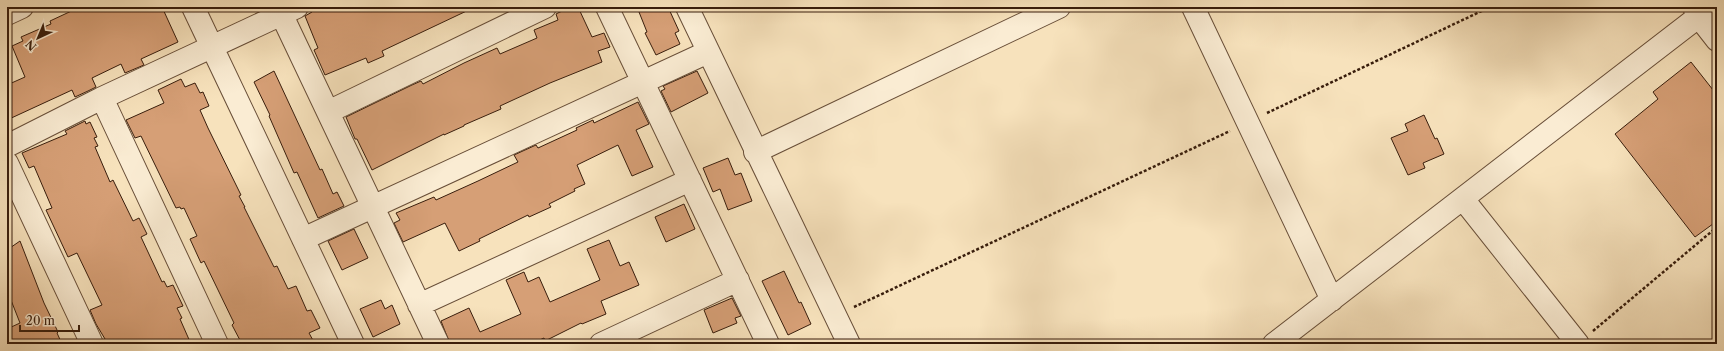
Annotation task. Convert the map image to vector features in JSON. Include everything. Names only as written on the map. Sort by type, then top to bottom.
[{"type":"street","points":[[7,14],[22,7]]},
{"type":"street","points":[[193,7],[352,344]]},
{"type":"street","points":[[328,112],[545,7]]},
{"type":"street","points":[[607,7],[768,344]]},
{"type":"street","points":[[686,7],[849,344]]},
{"type":"street","points":[[755,152],[1059,7]]},
{"type":"street","points":[[1193,7],[1332,300]]},
{"type":"street","points":[[7,146],[102,98],[212,47],[286,9],[328,112],[438,344]]},
{"type":"street","points":[[1274,344],[1463,199],[1701,10],[1717,40]]},
{"type":"street","points":[[303,239],[708,52]]},
{"type":"street","points":[[102,98],[217,344]]},
{"type":"street","points":[[7,163],[92,344]]},
{"type":"street","points":[[419,305],[690,180]]},
{"type":"street","points":[[1463,199],[1578,344]]},
{"type":"street","points":[[601,344],[738,280]]},
{"type":"path","points":[[835,315],[1490,7]]},
{"type":"path","points":[[1578,344],[1717,227]]},
{"type":"building","points":[[80,7],[162,7],[178,42],[141,59],[144,65],[125,73],[121,64],[92,78],[96,87],[75,97],[72,90],[7,120],[7,85],[25,77],[12,46],[23,41],[21,37],[51,24],[50,21]]},
{"type":"building","points":[[310,7],[475,7],[382,51],[384,56],[368,63],[366,58],[325,75],[314,50],[318,48],[305,16],[312,12]]},
{"type":"building","points":[[570,7],[578,7],[592,37],[604,33],[610,47],[598,51],[602,62],[550,83],[500,106],[501,109],[444,134],[372,170],[357,139],[355,139],[346,117],[421,81],[423,84],[497,48],[500,54],[537,38],[534,30],[558,20],[556,14]]},
{"type":"building","points":[[637,7],[668,7],[679,31],[675,33],[680,44],[656,55],[645,33],[647,32]]},
{"type":"building","points":[[1691,62],[1717,95],[1717,221],[1695,237],[1615,134],[1658,99],[1653,92]]},
{"type":"building","points":[[274,71],[320,170],[322,169],[333,194],[337,192],[344,206],[318,218],[297,172],[294,173],[269,116],[270,115],[254,82]]},
{"type":"building","points":[[697,71],[708,93],[671,112],[661,91],[665,89],[663,86]]},
{"type":"building","points":[[181,79],[185,87],[195,83],[200,93],[203,92],[209,106],[200,110],[241,195],[239,196],[244,207],[274,267],[277,266],[288,289],[296,286],[307,311],[311,310],[320,328],[309,333],[315,344],[242,344],[232,325],[234,323],[204,261],[201,263],[190,239],[197,236],[184,208],[176,208],[141,136],[135,138],[126,120],[164,103],[158,90]]},
{"type":"building","points":[[638,102],[649,124],[636,130],[653,167],[632,176],[618,145],[577,165],[585,184],[574,189],[575,191],[549,204],[551,207],[529,217],[528,215],[479,239],[480,241],[459,251],[445,223],[403,242],[394,223],[400,220],[396,213],[434,197],[436,200],[478,181],[518,162],[514,155],[536,145],[538,148],[577,130],[576,128],[593,120],[594,123]]},
{"type":"building","points":[[1424,115],[1444,154],[1423,163],[1425,168],[1408,175],[1391,138],[1408,131],[1405,124]]},
{"type":"building","points":[[85,121],[86,124],[90,122],[97,137],[94,138],[98,146],[95,147],[110,182],[113,180],[133,221],[139,218],[147,234],[141,237],[162,282],[164,281],[167,287],[173,285],[183,306],[177,308],[191,344],[108,344],[96,324],[90,310],[102,305],[77,253],[68,257],[46,210],[52,208],[34,166],[29,168],[22,153],[67,134],[65,131]]},
{"type":"building","points":[[728,158],[735,175],[741,173],[752,201],[728,210],[720,189],[713,192],[703,168]]},
{"type":"building","points":[[684,204],[695,229],[666,242],[655,217]]},
{"type":"building","points":[[354,229],[368,258],[342,270],[328,241]]},
{"type":"building","points":[[609,240],[620,266],[629,262],[639,285],[601,301],[606,314],[582,324],[581,323],[545,341],[544,338],[531,344],[450,344],[441,321],[469,308],[480,332],[521,314],[506,280],[524,272],[528,282],[539,277],[550,302],[600,280],[587,249]]},
{"type":"building","points":[[20,241],[62,344],[7,344],[7,329],[20,323],[7,290],[7,250]]},
{"type":"building","points":[[784,271],[811,324],[788,335],[762,281]]},
{"type":"building","points":[[732,298],[741,316],[735,318],[737,323],[713,333],[704,310]]},
{"type":"building","points":[[381,300],[385,309],[392,305],[400,324],[373,337],[360,309]]}]
